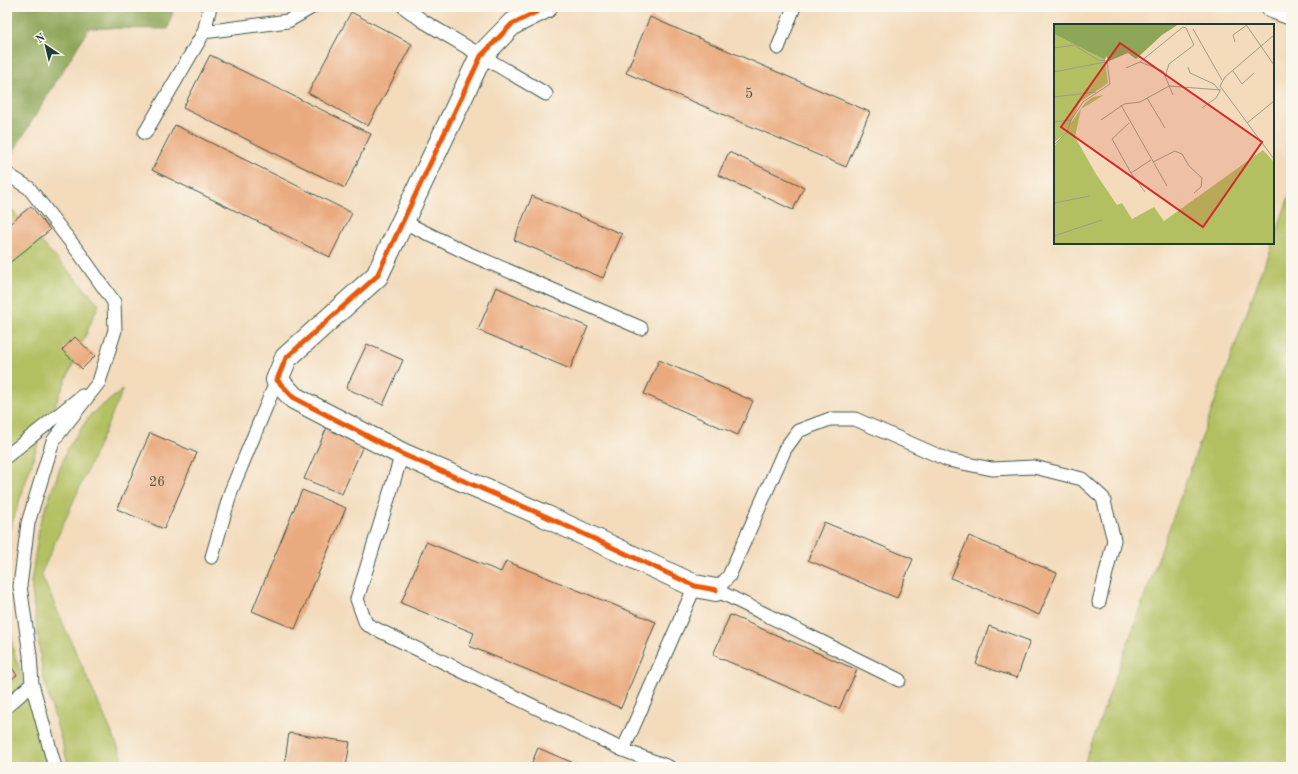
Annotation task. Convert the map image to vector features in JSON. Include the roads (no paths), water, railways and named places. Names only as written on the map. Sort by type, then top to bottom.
[{"type":"street","points":[[546,7],[512,24],[481,56],[404,222],[377,276],[286,358],[277,380],[294,398],[402,454],[544,516],[694,586],[716,590]]},
{"type":"street","points":[[1272,7],[1291,14]]},
{"type":"lane","points":[[145,133],[204,32],[210,7]]},
{"type":"lane","points":[[204,32],[288,21],[312,7]]},
{"type":"lane","points":[[404,7],[423,21],[546,94]]},
{"type":"lane","points":[[418,7],[423,21]]},
{"type":"lane","points":[[778,48],[794,7]]},
{"type":"lane","points":[[7,174],[29,188],[80,254],[114,302],[115,330],[99,382],[54,441],[28,523],[20,586],[30,655],[32,684],[55,767]]},
{"type":"lane","points":[[404,222],[467,253],[641,328]]},
{"type":"lane","points":[[212,557],[231,491],[277,380]]},
{"type":"lane","points":[[7,456],[99,382]]},
{"type":"lane","points":[[899,680],[716,590],[728,576],[785,450],[798,431],[830,418],[856,419],[948,460],[992,469],[1034,467],[1082,479],[1103,498],[1114,540],[1099,602]]},
{"type":"lane","points":[[402,454],[357,599],[366,624],[624,750],[669,767]]},
{"type":"lane","points":[[624,750],[694,586]]},
{"type":"lane","points":[[7,706],[32,684]]}]
